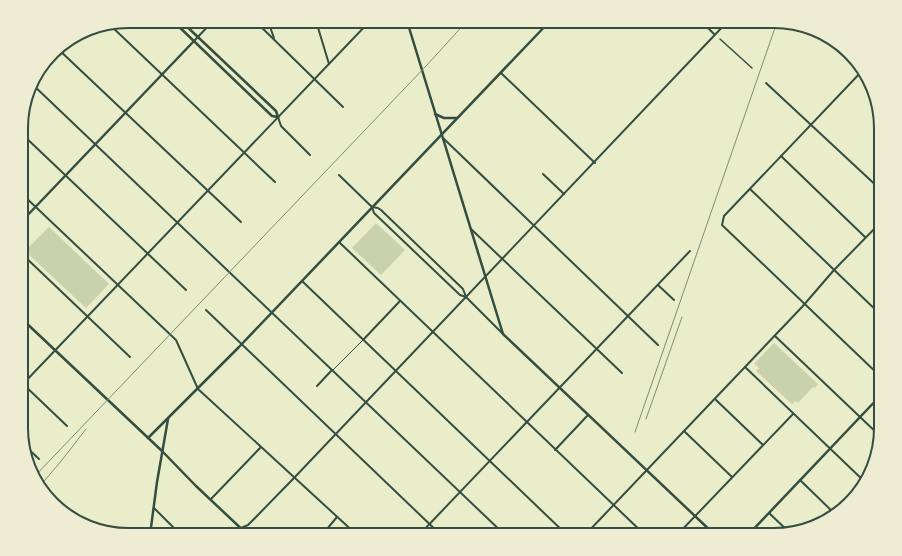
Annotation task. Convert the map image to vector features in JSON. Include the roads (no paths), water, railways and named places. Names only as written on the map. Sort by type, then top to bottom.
[{"type":"main road","points":[[180,28],[272,116],[278,117],[276,111],[188,28]]},
{"type":"main road","points":[[409,28],[503,334],[708,528]]},
{"type":"main road","points":[[148,438],[242,344],[543,28]]},
{"type":"main road","points":[[28,215],[194,41]]},
{"type":"main road","points":[[435,114],[444,118],[458,118]]},
{"type":"main road","points":[[28,325],[241,528]]},
{"type":"main road","points":[[755,528],[874,402]]},
{"type":"main road","points":[[151,528],[168,419]]},
{"type":"street","points":[[194,41],[206,28]]},
{"type":"street","points":[[261,28],[343,107]]},
{"type":"street","points":[[270,28],[274,39]]},
{"type":"street","points":[[318,28],[329,64]]},
{"type":"street","points":[[28,378],[363,28]]},
{"type":"street","points":[[709,28],[715,34]]},
{"type":"street","points":[[241,528],[248,525],[294,478],[595,163],[721,28]]},
{"type":"street","points":[[114,29],[275,182]]},
{"type":"street","points":[[720,39],[752,68]]},
{"type":"street","points":[[62,53],[241,222]]},
{"type":"street","points":[[501,72],[595,163]]},
{"type":"street","points":[[859,75],[724,216],[722,225],[874,370]]},
{"type":"street","points":[[766,83],[874,184]]},
{"type":"street","points":[[37,88],[498,528]]},
{"type":"street","points":[[278,117],[281,126],[310,155]]},
{"type":"street","points":[[441,136],[629,315],[658,345]]},
{"type":"street","points":[[28,140],[186,290]]},
{"type":"street","points":[[781,156],[865,238]]},
{"type":"street","points":[[543,174],[564,194]]},
{"type":"street","points":[[339,175],[372,207],[381,210],[463,289],[466,297],[503,334]]},
{"type":"street","points":[[750,189],[874,308]]},
{"type":"street","points":[[28,200],[176,340],[198,389],[349,528]]},
{"type":"street","points":[[372,207],[374,213],[460,295],[466,297]]},
{"type":"street","points":[[470,228],[622,373]]},
{"type":"street","points":[[592,528],[775,336],[834,270],[874,229]]},
{"type":"street","points":[[339,242],[638,528]]},
{"type":"street","points":[[425,528],[690,251]]},
{"type":"street","points":[[28,260],[130,357]]},
{"type":"street","points":[[302,281],[560,528]]},
{"type":"street","points":[[658,285],[674,300]]},
{"type":"street","points":[[363,340],[400,301]]},
{"type":"street","points":[[206,310],[434,528]]},
{"type":"street","points":[[775,336],[874,430]]},
{"type":"street","points":[[745,367],[861,478]]},
{"type":"street","points":[[317,386],[332,370]]},
{"type":"street","points":[[28,390],[67,426]]},
{"type":"street","points":[[715,399],[763,445]]},
{"type":"street","points":[[555,450],[588,414]]},
{"type":"street","points":[[684,528],[793,414]]},
{"type":"street","points":[[684,431],[732,477]]},
{"type":"street","points":[[211,499],[261,447]]},
{"type":"street","points":[[31,451],[39,459]]},
{"type":"street","points":[[800,480],[831,510]]},
{"type":"street","points":[[153,508],[174,528]]},
{"type":"street","points":[[769,513],[784,527]]},
{"type":"street","points":[[328,528],[337,517]]},
{"type":"lane","points":[[332,370],[363,340]]},
{"type":"railway","points":[[39,472],[461,28]]},
{"type":"railway","points":[[635,432],[775,28]]},
{"type":"railway","points":[[646,419],[682,317]]},
{"type":"railway","points":[[44,482],[86,429]]}]
